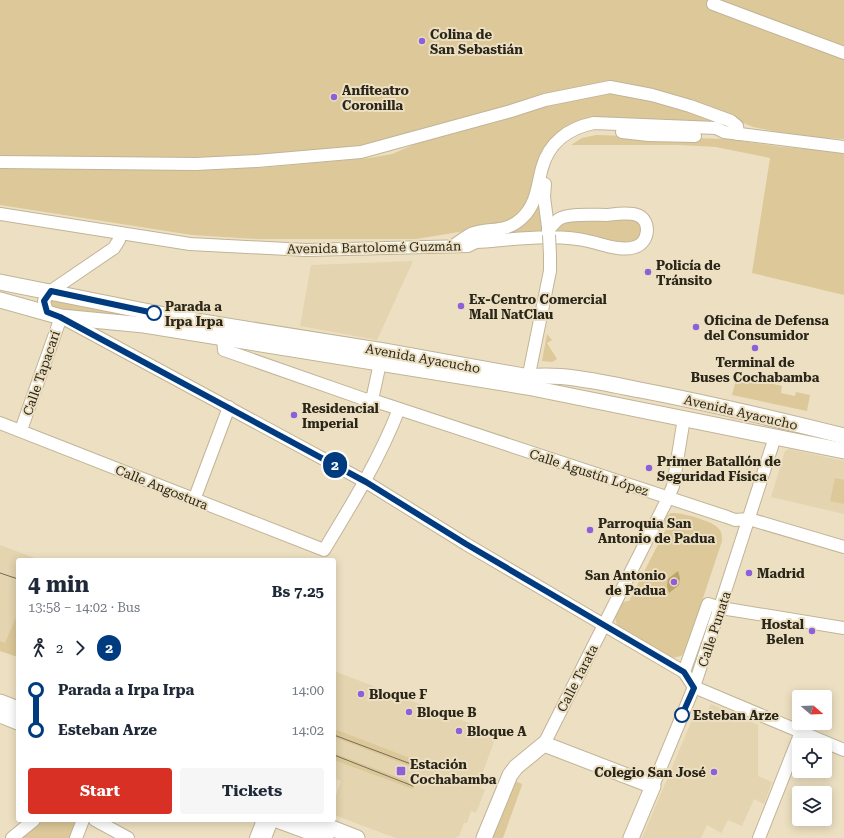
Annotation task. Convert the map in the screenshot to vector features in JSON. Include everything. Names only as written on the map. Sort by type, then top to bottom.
[{"type":"main road","name":"Avenida Ayacucho","points":[[0,282],[190,320],[384,351],[684,418],[844,451]]},
{"type":"main road","name":"Avenida Ayacucho","points":[[0,300],[54,314],[144,325],[380,363],[528,382],[543,375],[619,386],[733,410],[844,436]]},
{"type":"main road","points":[[0,702],[16,708]]},
{"type":"main road","points":[[0,715],[16,721]]},
{"type":"main road","points":[[544,744],[653,786]]},
{"type":"main road","name":"Calle Tarata","points":[[484,838],[510,774],[516,767],[544,744]]},
{"type":"main road","name":"Calle Punata","points":[[631,838],[653,786]]},
{"type":"main road","points":[[282,822],[326,838]]},
{"type":"main road","points":[[316,822],[357,838]]},
{"type":"street","points":[[713,4],[844,53]]},
{"type":"street","points":[[0,162],[196,164],[257,161],[361,152],[511,111],[544,100],[610,87],[652,95],[690,106],[731,121],[737,126],[738,134]]},
{"type":"street","points":[[452,247],[471,234],[507,229],[522,218],[535,201],[542,167],[557,140],[568,132],[583,125],[594,123],[716,128],[724,132],[844,147]]},
{"type":"street","points":[[528,382],[550,271],[550,255],[544,197],[549,169],[555,154],[564,144],[577,135],[587,132],[604,131],[649,135],[716,136],[724,132]]},
{"type":"street","name":"Avenida Bartolomé Guzmán","points":[[0,214],[190,244],[306,250],[452,247],[468,246],[476,242],[561,238],[583,240],[625,249],[642,244],[645,239],[647,229],[646,222],[642,217],[630,214],[564,217],[548,232]]},
{"type":"street","points":[[51,291],[114,248],[119,240],[120,233]]},
{"type":"street","name":"Calle Tapacarí","points":[[20,430],[54,314],[44,301],[51,291]]},
{"type":"street","points":[[54,314],[366,482],[604,626],[684,672],[694,688],[844,750]]},
{"type":"street","name":"Calle Agustín López","points":[[223,337],[224,350],[364,399],[372,400],[735,520],[750,520],[844,547]]},
{"type":"street","points":[[372,400],[380,363]]},
{"type":"street","points":[[194,500],[229,407]]},
{"type":"street","points":[[366,482],[385,445],[399,409]]},
{"type":"street","name":"Calle Tarata","points":[[544,744],[668,498],[673,486],[684,418]]},
{"type":"street","name":"Calle Angostura","points":[[0,423],[324,550],[366,482]]},
{"type":"street","name":"Calle Punata","points":[[653,786],[694,688],[750,520],[775,437]]},
{"type":"street","name":"Calle Punata","points":[[684,672],[708,604],[721,608]]},
{"type":"street","points":[[721,608],[844,628]]},
{"type":"street","points":[[759,838],[801,732]]},
{"type":"street","points":[[12,838],[32,822]]},
{"type":"street","points":[[76,838],[82,822]]},
{"type":"street","points":[[99,822],[128,838]]},
{"type":"street","points":[[256,838],[262,822]]},
{"type":"street","points":[[265,838],[271,822]]},
{"type":"shaded area","name":"Colina de San Sebastián","points":[[0,0],[844,0],[844,139],[802,137],[753,127],[697,103],[655,90],[607,82],[373,146],[255,156],[191,159],[0,159]]},
{"type":"shaded area","points":[[602,91],[634,96],[681,108],[726,124],[659,123],[566,128],[520,215],[508,222],[490,227],[416,239],[257,239],[192,235],[0,205],[0,165],[259,168],[369,158],[392,154],[434,136],[557,100]]},
{"type":"shaded area","points":[[596,135],[727,139],[783,147],[844,152],[844,295],[752,273],[770,158],[716,147],[680,145],[571,145],[582,138]]},
{"type":"shaded area","points":[[539,201],[542,235],[477,237],[508,232]]},
{"type":"shaded area","points":[[636,219],[642,226],[639,239],[627,243],[585,236],[557,235],[558,226],[570,220]]},
{"type":"shaded area","points":[[413,261],[377,340],[300,326],[311,265]]},
{"type":"shaded area","points":[[51,298],[282,340],[54,309],[49,305]]},
{"type":"shaded area","points":[[547,334],[552,340],[547,343],[557,359],[552,362],[542,361]]},
{"type":"shaded area","points":[[737,376],[782,386],[781,393],[795,396],[796,392],[810,395],[807,411],[732,395]]},
{"type":"shaded area","points":[[789,449],[844,461],[844,514],[771,497],[785,451]]},
{"type":"shaded area","points":[[835,478],[844,480],[844,504],[830,501]]},
{"type":"shaded area","points":[[671,513],[689,516],[711,523],[720,530],[722,535],[722,541],[685,652],[681,656],[672,658],[620,628],[615,619],[622,602],[629,601],[667,527],[661,523],[665,517]]},
{"type":"shaded area","points":[[0,545],[35,558],[16,558],[16,656],[0,651]]},
{"type":"shaded area","points":[[678,571],[680,578],[679,585],[669,593],[667,586],[668,579]]},
{"type":"shaded area","points":[[16,618],[16,656],[0,651],[0,641],[5,643]]},
{"type":"shaded area","points":[[336,672],[490,731],[494,735],[495,739],[482,774],[485,775],[480,788],[485,790],[476,813],[471,811],[467,823],[464,823],[459,836],[455,838],[396,838],[336,816],[336,795],[341,781],[336,779]]},
{"type":"shaded area","name":"Colegio San José","points":[[711,704],[758,725],[758,776],[772,782],[764,804],[754,799],[742,826],[728,820],[721,833],[707,825],[701,838],[642,838],[692,720],[701,722]]},
{"type":"shaded area","points":[[336,730],[423,763],[420,770],[336,738]]},
{"type":"shaded area","points":[[336,754],[415,784],[413,789],[336,761]]},
{"type":"shaded area","points":[[513,780],[522,784],[503,838],[491,838]]},
{"type":"shaded area","points":[[77,822],[73,838],[20,838],[36,823]]},
{"type":"tram line","points":[[0,573],[16,578]]},
{"type":"tram line","points":[[336,736],[419,767]]},
{"type":"tram line","points":[[336,756],[413,786]]},
{"type":"bus line","name":"2","points":[[154,313],[51,291],[48,293],[44,301],[44,306],[47,312],[60,317],[229,407],[366,482],[466,544],[684,672],[694,688],[682,715]]},
{"type":"place","name":"Colina de San Sebastián","points":[[422,41]]},
{"type":"place","name":"Anfiteatro Coronilla","points":[[334,97]]},
{"type":"place","name":"Policía de Tránsito","points":[[648,272]]},
{"type":"place","name":"Ex-Centro Comercial Mall NatClau","points":[[461,306]]},
{"type":"place","name":"Parada a Irpa Irpa","points":[[154,313]]},
{"type":"place","name":"Oficina de Defensa del Consumidor","points":[[696,327]]},
{"type":"place","name":"Terminal de Buses Cochabamba","points":[[755,348]]},
{"type":"place","name":"Residencial Imperial","points":[[294,415]]},
{"type":"place","name":"Primer Batallón de Seguridad Física","points":[[649,468]]},
{"type":"place","name":"Parroquia San Antonio de Padua","points":[[590,530]]},
{"type":"place","name":"Madrid","points":[[749,573]]},
{"type":"place","name":"San Antonio de Padua","points":[[674,582]]},
{"type":"place","name":"Hostal Belen","points":[[812,631]]},
{"type":"place","name":"Bloque F","points":[[361,694]]},
{"type":"place","name":"Bloque B","points":[[409,712]]},
{"type":"place","name":"Esteban Arze","points":[[682,715]]},
{"type":"place","name":"Bloque A","points":[[459,731]]},
{"type":"place","name":"Estación Cochabamba","points":[[401,771]]},
{"type":"place","name":"Colegio San José","points":[[714,772]]}]
